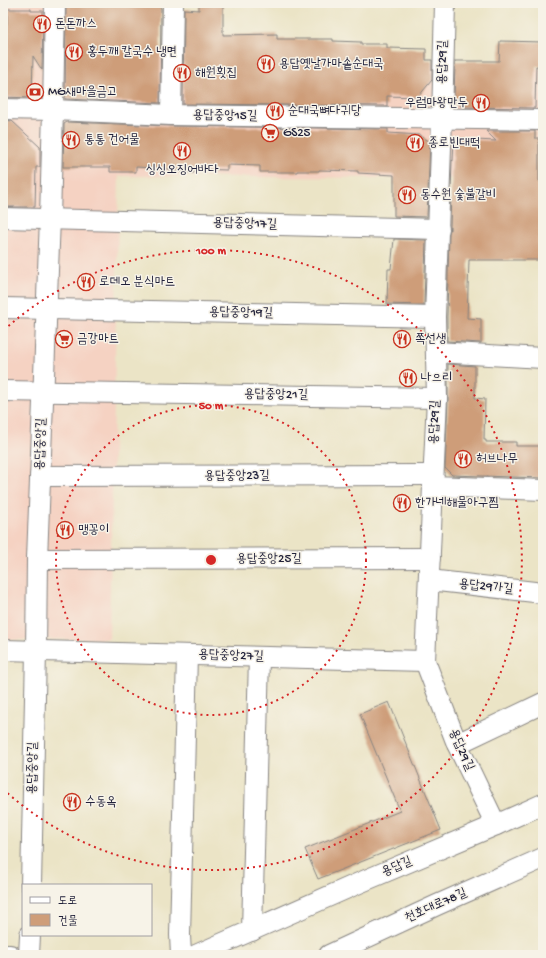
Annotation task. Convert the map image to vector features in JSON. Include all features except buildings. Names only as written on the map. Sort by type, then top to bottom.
[{"type":"street","name":"용답중앙길","points":[[31,884],[37,559],[50,218],[55,3]]},
{"type":"street","points":[[171,115],[173,3]]},
{"type":"street","name":"용답29길","points":[[445,3],[435,318],[437,398],[425,662],[457,744],[496,825]]},
{"type":"street","name":"용답중앙15길","points":[[3,109],[171,115],[543,120]]},
{"type":"street","name":"용답중앙17길","points":[[3,218],[439,229]]},
{"type":"street","name":"용답중앙19길","points":[[3,308],[435,318]]},
{"type":"street","points":[[436,352],[543,358]]},
{"type":"street","name":"용답중앙21길","points":[[3,391],[437,398]]},
{"type":"street","name":"용답중앙23길","points":[[40,476],[433,480],[543,490]]},
{"type":"street","name":"용답중앙25길","points":[[37,559],[430,558]]},
{"type":"street","name":"용답29가길","points":[[429,580],[543,593]]},
{"type":"street","name":"용답중앙27길","points":[[3,650],[425,662]]},
{"type":"street","points":[[181,955],[180,935],[187,655]]},
{"type":"street","points":[[252,931],[259,657]]},
{"type":"street","points":[[457,744],[543,703]]},
{"type":"street","name":"용답길","points":[[196,955],[543,804]]},
{"type":"street","name":"천호대로78길","points":[[329,955],[437,904],[543,858]]},
{"type":"street","points":[[29,955],[30,936]]},
{"type":"street","points":[[3,955],[10,955]]},
{"type":"shaded area","points":[[3,3],[117,3],[116,47],[543,69],[543,179],[119,176],[109,639],[3,640]]},
{"type":"place","name":"돈돈까스","points":[[42,24]]},
{"type":"place","name":"홍두깨 칼국수 냉면","points":[[74,52]]},
{"type":"place","name":"용답옛날가마솥순대국","points":[[266,64]]},
{"type":"place","name":"해원횟집","points":[[182,73]]},
{"type":"place","name":"MG새마을금고","points":[[35,92]]},
{"type":"place","name":"우럼마왕만두","points":[[481,103]]},
{"type":"place","name":"순대국뼈다귀당","points":[[275,111]]},
{"type":"place","name":"GS25","points":[[270,133]]},
{"type":"place","name":"통통 건어물","points":[[71,140]]},
{"type":"place","name":"종로빈대떡","points":[[415,143]]},
{"type":"place","name":"싱싱오징어바다","points":[[182,151]]},
{"type":"place","name":"동수원 숯불갈비","points":[[407,195]]},
{"type":"place","name":"로데오 분식마트","points":[[86,282]]},
{"type":"place","name":"금강마트","points":[[64,339]]},
{"type":"place","name":"쪽선생","points":[[402,339]]},
{"type":"place","name":"나으리","points":[[408,378]]},
{"type":"place","name":"허브나무","points":[[463,459]]},
{"type":"place","name":"한가네해물아구찜","points":[[402,503]]},
{"type":"place","name":"맹꽁이","points":[[65,530]]},
{"type":"place","name":"수동옥","points":[[72,802]]}]
